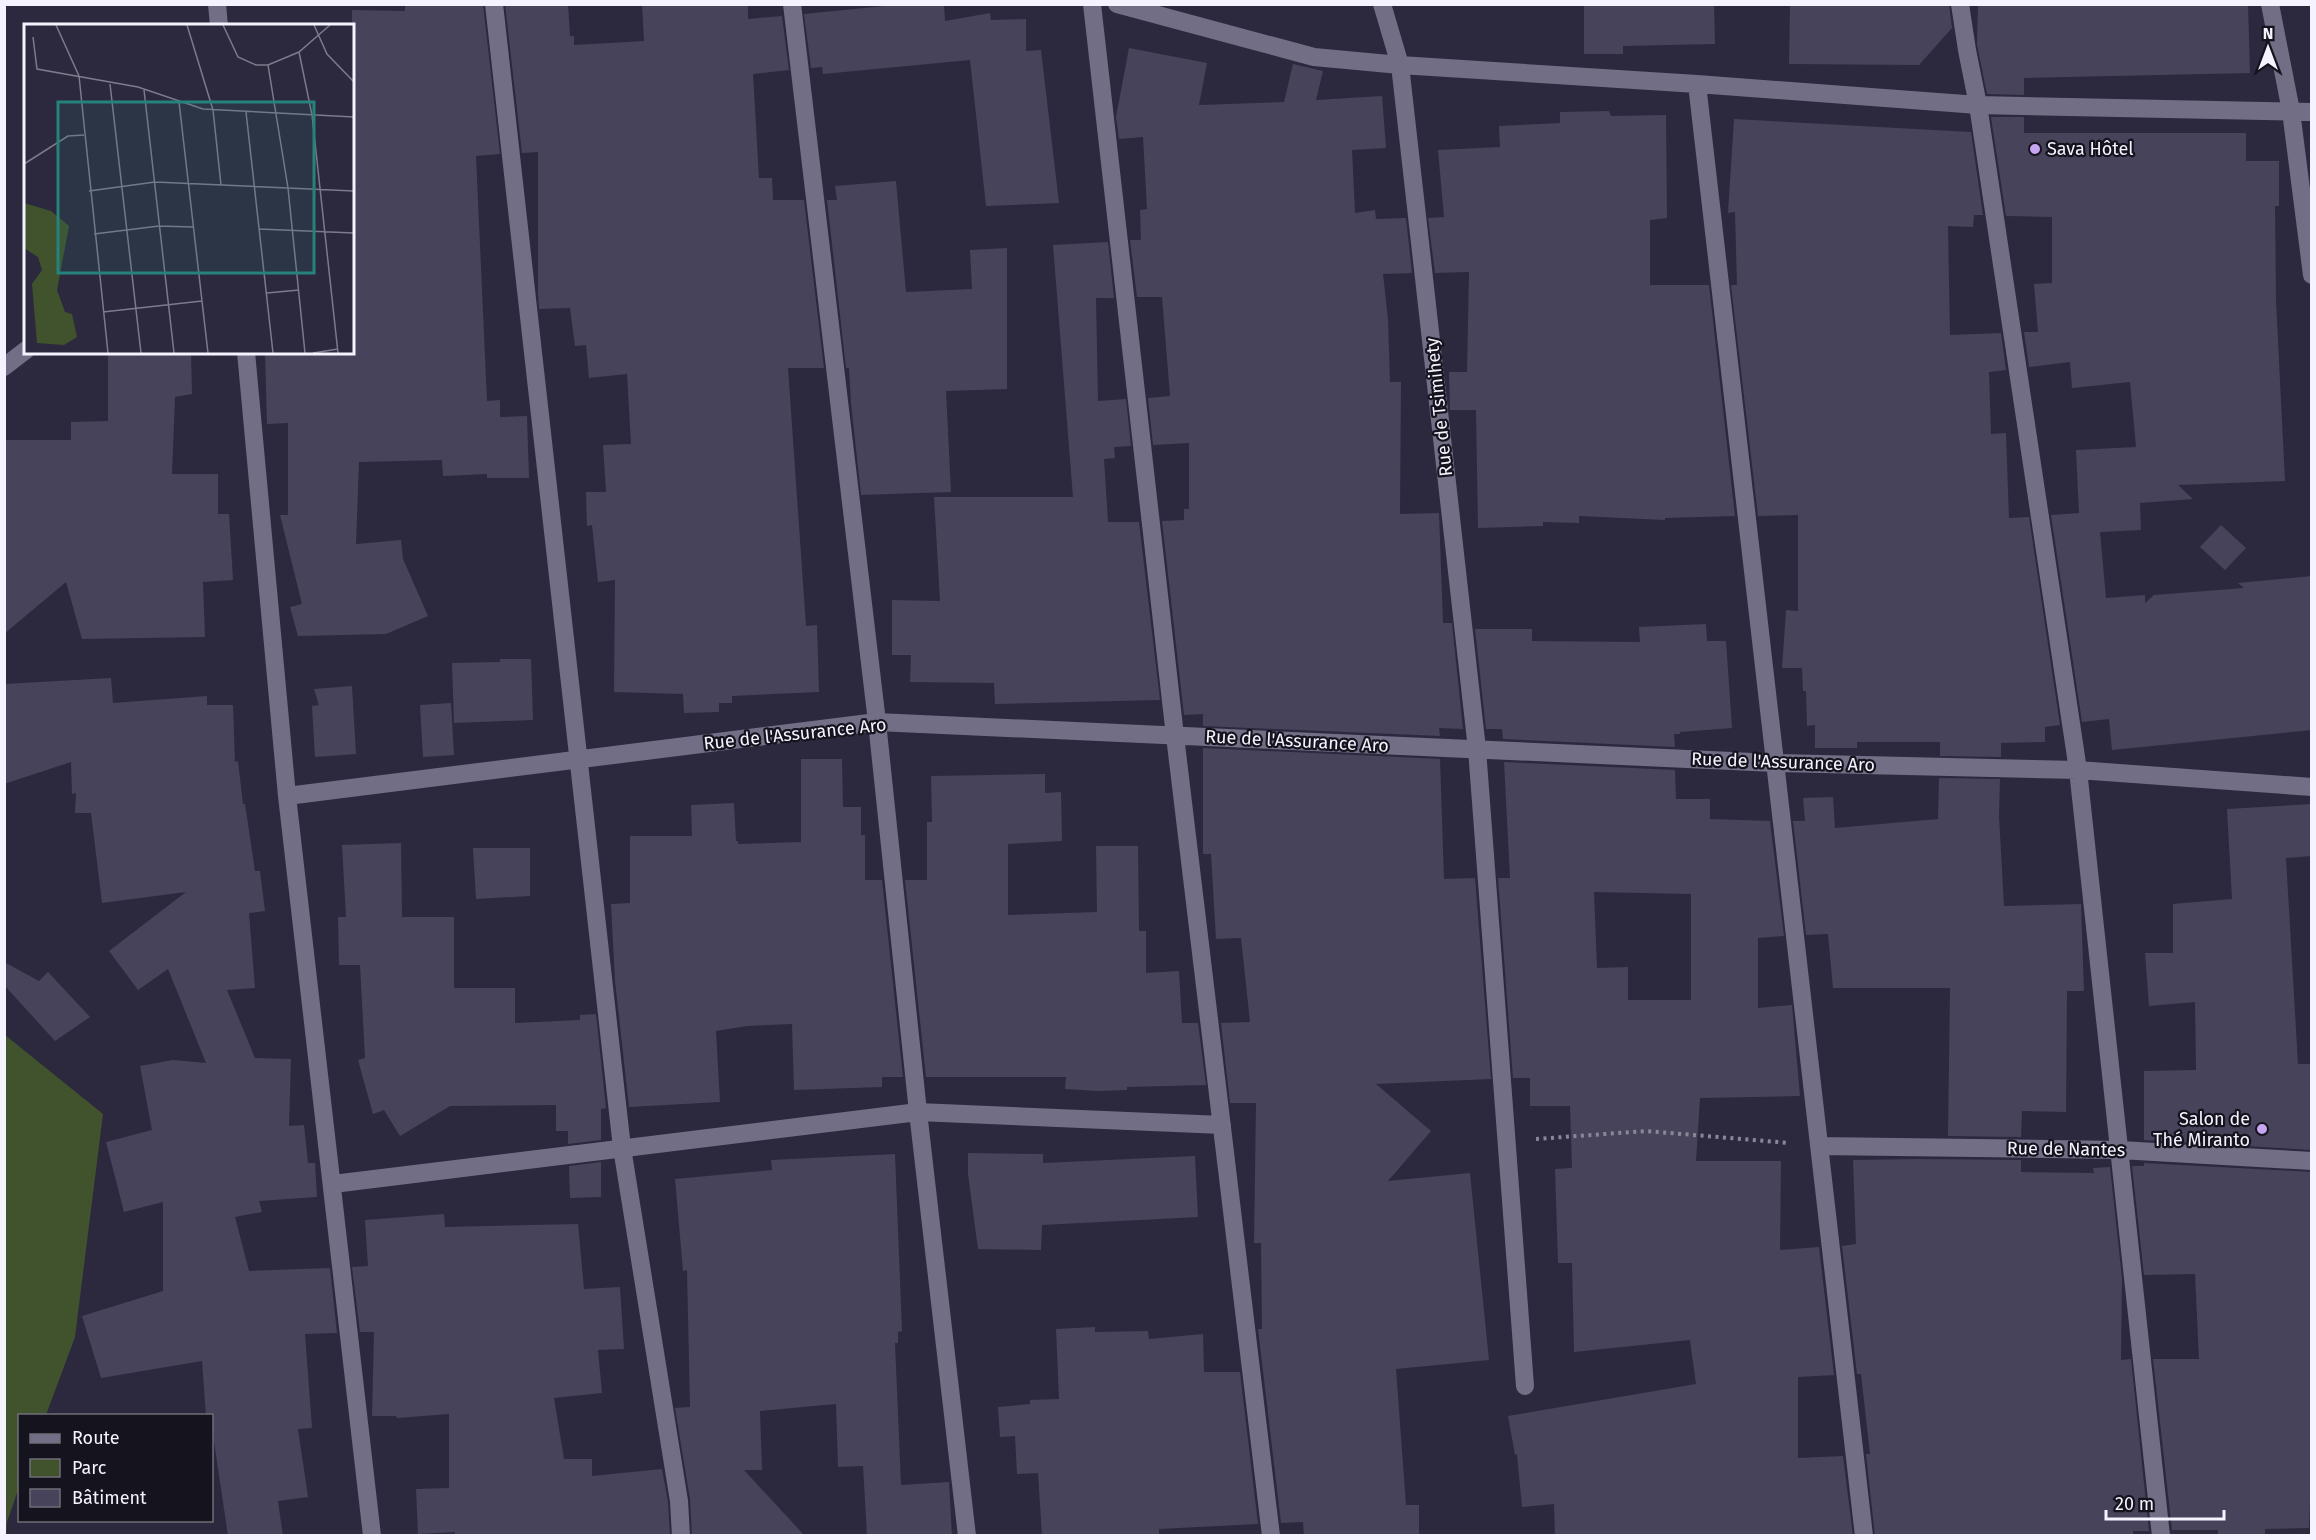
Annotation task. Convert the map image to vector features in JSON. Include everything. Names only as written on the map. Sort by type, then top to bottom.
[{"type":"street","points":[[217,4],[219,24]]},
{"type":"street","points":[[494,4],[622,1148],[679,1501],[681,1536]]},
{"type":"street","points":[[792,4],[877,722],[918,1112],[967,1536]]},
{"type":"street","points":[[1092,4],[1175,736],[1271,1536]]},
{"type":"street","points":[[1118,4],[1314,57],[1400,65],[1978,105],[2312,112]]},
{"type":"street","name":"Rue de Tsimihety","points":[[1382,4],[1400,65],[1478,749],[1526,1386]]},
{"type":"street","points":[[1960,4],[1978,105],[2078,770],[2161,1536]]},
{"type":"street","points":[[2270,4],[2291,111],[2312,275]]},
{"type":"street","points":[[1697,84],[1864,1536]]},
{"type":"street","points":[[4,366],[24,351]]},
{"type":"street","points":[[246,354],[287,796],[372,1536]]},
{"type":"street","name":"Rue de l'Assurance Aro","points":[[287,796],[877,722],[1775,763],[2078,770],[2312,787]]},
{"type":"street","points":[[333,1184],[918,1112],[1222,1125]]},
{"type":"street","name":"Rue de Nantes","points":[[1819,1146],[2120,1150],[2312,1161]]},
{"type":"path","points":[[1507,1141],[1646,1131],[1819,1146]]},
{"type":"green space","points":[[5,1035],[103,1114],[75,1337],[46,1414],[18,1414],[18,1490],[7,1522],[6,1536]]},
{"type":"building","points":[[405,4],[483,4],[500,154],[476,156],[487,401],[500,400],[500,417],[527,416],[529,478],[487,478],[487,474],[443,476],[442,460],[359,462],[356,544],[401,540],[403,559],[428,616],[386,634],[298,636],[290,607],[302,604],[280,515],[288,515],[288,423],[267,424],[265,354],[354,354],[354,24],[352,24],[352,10],[405,11]]},
{"type":"building","points":[[505,4],[568,4],[570,36],[574,36],[574,45],[644,41],[642,4],[748,4],[748,19],[782,16],[789,70],[753,74],[759,178],[772,178],[773,200],[804,200],[824,368],[788,368],[806,626],[817,625],[819,692],[732,696],[732,703],[719,703],[719,712],[684,713],[683,694],[614,692],[615,580],[598,582],[592,525],[587,526],[586,492],[606,492],[603,445],[631,444],[627,374],[589,378],[586,345],[575,346],[570,308],[539,309],[538,152],[522,153]]},
{"type":"building","points":[[905,4],[944,4],[945,21],[990,13],[991,20],[1026,19],[1026,51],[1041,50],[1059,203],[986,206],[970,60],[823,74],[822,67],[811,68],[804,14]]},
{"type":"building","points":[[1584,4],[1714,4],[1715,44],[1623,46],[1623,54],[1584,54]]},
{"type":"building","points":[[1790,4],[1949,4],[1952,28],[1919,65],[1789,64]]},
{"type":"building","points":[[1978,4],[2248,4],[2250,73],[2024,78],[2024,95],[1987,94],[1977,44]]},
{"type":"building","points":[[1129,48],[1207,63],[1199,105],[1284,102],[1293,64],[1323,71],[1316,100],[1382,96],[1386,148],[1352,150],[1355,213],[1375,210],[1376,219],[1406,218],[1412,273],[1383,274],[1388,319],[1390,382],[1401,382],[1400,514],[1439,513],[1443,623],[1452,623],[1463,729],[1439,728],[1440,736],[1203,726],[1203,714],[1184,715],[1162,521],[1184,520],[1184,509],[1189,509],[1189,443],[1153,445],[1148,398],[1170,396],[1162,297],[1137,297],[1130,240],[1141,240],[1140,210],[1147,209],[1143,137],[1119,139],[1116,117]]},
{"type":"building","points":[[1609,111],[1611,116],[1666,115],[1667,218],[1650,220],[1650,285],[1709,285],[1735,516],[1665,518],[1665,520],[1579,516],[1579,523],[1543,522],[1543,526],[1478,528],[1476,410],[1450,410],[1449,372],[1467,372],[1469,272],[1435,273],[1428,218],[1444,217],[1438,150],[1500,147],[1499,126],[1560,123],[1560,112]]},
{"type":"building","points":[[1991,117],[2024,117],[2024,133],[2246,133],[2246,161],[2279,161],[2279,206],[2275,206],[2276,301],[2285,481],[2178,485],[2193,499],[2140,503],[2141,530],[2100,532],[2106,598],[2145,595],[2145,603],[2154,595],[2244,588],[2238,583],[2312,576],[2312,730],[2112,750],[2109,719],[2082,722],[2051,515],[2079,513],[2076,450],[2136,447],[2130,382],[2072,388],[2070,362],[2029,367],[2024,332],[2038,332],[2034,284],[2052,283],[2052,217],[2006,216]]},
{"type":"building","points":[[1734,119],[1971,132],[1983,215],[1974,215],[1973,227],[1948,226],[1950,335],[2001,333],[2006,370],[1989,372],[1991,434],[2006,433],[2009,518],[2029,517],[2060,725],[2045,727],[2045,742],[2001,743],[2001,757],[1940,756],[1940,742],[1857,742],[1857,748],[1815,748],[1815,725],[1807,726],[1806,691],[1803,691],[1802,668],[1782,668],[1786,610],[1798,611],[1798,515],[1758,516],[1731,285],[1737,285],[1735,212],[1728,213]]},
{"type":"building","points":[[896,181],[906,292],[972,289],[970,250],[1007,248],[1007,389],[946,391],[951,492],[861,495],[849,368],[846,368],[827,200],[837,200],[835,186]]},
{"type":"building","points":[[1108,242],[1114,298],[1096,298],[1098,401],[1126,399],[1131,446],[1114,447],[1115,458],[1104,459],[1108,522],[1139,522],[1160,700],[995,704],[994,683],[910,682],[911,655],[892,655],[892,600],[940,601],[934,497],[1073,497],[1053,245]]},
{"type":"building","points":[[108,354],[191,354],[192,394],[175,397],[172,474],[218,474],[218,514],[229,514],[233,580],[203,582],[205,637],[82,639],[66,582],[4,634],[4,440],[71,440],[71,422],[108,421]]},
{"type":"building","points":[[2221,525],[2246,548],[2225,570],[2200,547]]},
{"type":"building","points":[[1706,624],[1707,641],[1726,641],[1732,728],[1674,734],[1675,747],[1503,739],[1502,729],[1486,729],[1475,629],[1532,629],[1532,641],[1640,642],[1639,627]]},
{"type":"building","points":[[500,659],[531,659],[533,720],[454,723],[452,663],[500,662]]},
{"type":"building","points":[[111,678],[113,703],[207,696],[207,705],[233,705],[235,762],[238,761],[255,871],[260,871],[265,911],[249,913],[255,988],[227,990],[255,1058],[291,1059],[289,1126],[304,1125],[308,1163],[315,1163],[317,1197],[259,1201],[262,1212],[235,1217],[249,1271],[330,1268],[337,1333],[305,1334],[312,1428],[298,1429],[308,1497],[278,1501],[283,1536],[228,1536],[213,1435],[213,1414],[206,1414],[202,1361],[101,1378],[82,1316],[163,1291],[163,1202],[124,1212],[106,1142],[152,1130],[140,1066],[173,1060],[206,1063],[168,969],[138,990],[109,951],[186,892],[102,903],[91,813],[75,813],[76,793],[72,794],[71,762],[4,784],[4,684]]},
{"type":"building","points":[[352,686],[356,754],[315,757],[312,706],[319,705],[314,689]]},
{"type":"building","points":[[451,703],[454,755],[423,757],[420,705]]},
{"type":"building","points":[[1203,748],[1440,759],[1444,879],[1475,878],[1491,1079],[1376,1084],[1431,1131],[1388,1181],[1470,1173],[1489,1360],[1396,1369],[1406,1505],[1419,1505],[1419,1536],[1304,1536],[1303,1522],[1281,1523],[1258,1329],[1262,1329],[1261,1243],[1254,1243],[1256,1103],[1230,1103],[1221,1023],[1250,1022],[1241,938],[1216,939],[1211,854],[1203,854]]},
{"type":"building","points":[[801,759],[842,759],[843,807],[861,807],[861,835],[865,835],[865,880],[882,880],[903,1077],[882,1077],[882,1087],[794,1090],[792,1024],[747,1026],[716,1031],[720,1102],[629,1107],[615,981],[611,904],[630,903],[630,836],[692,836],[691,805],[734,803],[738,844],[801,842]]},
{"type":"building","points":[[1504,762],[1675,770],[1676,799],[1710,799],[1710,819],[1770,821],[1784,936],[1758,938],[1758,1008],[1792,1005],[1800,1096],[1700,1098],[1696,1161],[1781,1161],[1780,1250],[1819,1247],[1834,1375],[1798,1377],[1798,1458],[1843,1456],[1853,1536],[1555,1536],[1554,1504],[1522,1507],[1517,1454],[1515,1455],[1508,1416],[1696,1384],[1690,1340],[1574,1352],[1572,1263],[1558,1263],[1555,1169],[1572,1168],[1570,1106],[1530,1106],[1530,1078],[1513,1078],[1498,878],[1510,878]],"holes":[[[1594,892],[1691,894],[1691,1000],[1628,1000],[1628,967],[1597,968]]]},
{"type":"building","points":[[1045,774],[1045,793],[1061,792],[1062,841],[1008,844],[1008,915],[1097,912],[1096,846],[1138,846],[1139,931],[1146,931],[1146,973],[1179,971],[1182,1023],[1198,1023],[1206,1085],[1127,1087],[1127,1090],[1099,1091],[1065,1089],[1066,1077],[926,1077],[905,880],[927,880],[927,822],[932,822],[931,776]]},
{"type":"building","points":[[1939,778],[2000,779],[1999,816],[2004,906],[2081,904],[2084,991],[2067,991],[2066,1112],[2022,1111],[2021,1137],[1948,1136],[1950,988],[1833,988],[1828,934],[1806,935],[1793,821],[1805,821],[1803,798],[1833,797],[1835,828],[1938,819]]},
{"type":"building","points":[[2312,804],[2312,856],[2286,858],[2298,1064],[2312,1064],[2312,1150],[2144,1140],[2144,1071],[2196,1070],[2195,1002],[2149,1006],[2145,953],[2173,953],[2173,904],[2232,899],[2227,809]]},
{"type":"building","points":[[401,843],[402,917],[454,917],[454,988],[515,988],[515,1023],[580,1020],[580,1015],[596,1014],[606,1108],[601,1109],[601,1140],[568,1144],[568,1131],[556,1131],[556,1105],[450,1106],[400,1136],[384,1110],[373,1114],[358,1060],[365,1058],[360,965],[339,965],[338,917],[346,917],[342,845]]},
{"type":"building","points":[[473,848],[530,848],[530,896],[476,899]]},
{"type":"building","points":[[4,962],[39,981],[48,972],[90,1017],[55,1041],[4,985]]},
{"type":"building","points":[[968,1153],[1043,1154],[1043,1163],[1195,1156],[1198,1217],[1042,1225],[1041,1250],[978,1249],[968,1174]]},
{"type":"building","points":[[895,1154],[902,1331],[898,1332],[898,1343],[895,1343],[901,1485],[949,1482],[952,1536],[867,1536],[863,1466],[838,1467],[836,1404],[760,1411],[762,1470],[744,1470],[805,1536],[692,1536],[690,1499],[675,1408],[690,1407],[687,1270],[683,1271],[675,1179],[772,1170],[771,1160]]},
{"type":"building","points":[[1853,1160],[2021,1160],[2021,1172],[2094,1173],[2093,1168],[2110,1167],[2122,1278],[2121,1360],[2131,1359],[2149,1531],[2133,1531],[2133,1536],[1875,1536],[1866,1454],[1870,1454],[1861,1374],[1857,1374],[1842,1246],[1856,1244]]},
{"type":"building","points":[[601,1162],[601,1197],[570,1198],[569,1166]]},
{"type":"building","points":[[2144,1163],[2312,1172],[2312,1437],[2309,1528],[2265,1529],[2265,1536],[2218,1536],[2218,1530],[2172,1530],[2153,1359],[2199,1359],[2195,1274],[2144,1275],[2132,1166],[2144,1166]]},
{"type":"building","points":[[444,1214],[445,1227],[578,1224],[584,1289],[620,1287],[624,1349],[598,1350],[602,1393],[554,1398],[564,1459],[592,1459],[592,1476],[662,1469],[668,1502],[670,1536],[455,1536],[455,1532],[418,1534],[416,1489],[449,1488],[449,1414],[397,1418],[396,1416],[372,1416],[374,1332],[360,1332],[352,1267],[368,1266],[365,1220]]},
{"type":"building","points":[[1095,1327],[1095,1332],[1148,1331],[1149,1339],[1203,1334],[1204,1372],[1240,1372],[1258,1524],[1159,1529],[1159,1536],[1042,1536],[1038,1473],[1017,1474],[1015,1436],[1000,1437],[998,1407],[1030,1404],[1030,1400],[1059,1399],[1056,1329]]},
{"type":"place","name":"Sava Hôtel","points":[[2035,149]]},
{"type":"place","name":"Salon de Thé Miranto","points":[[2262,1129]]}]
